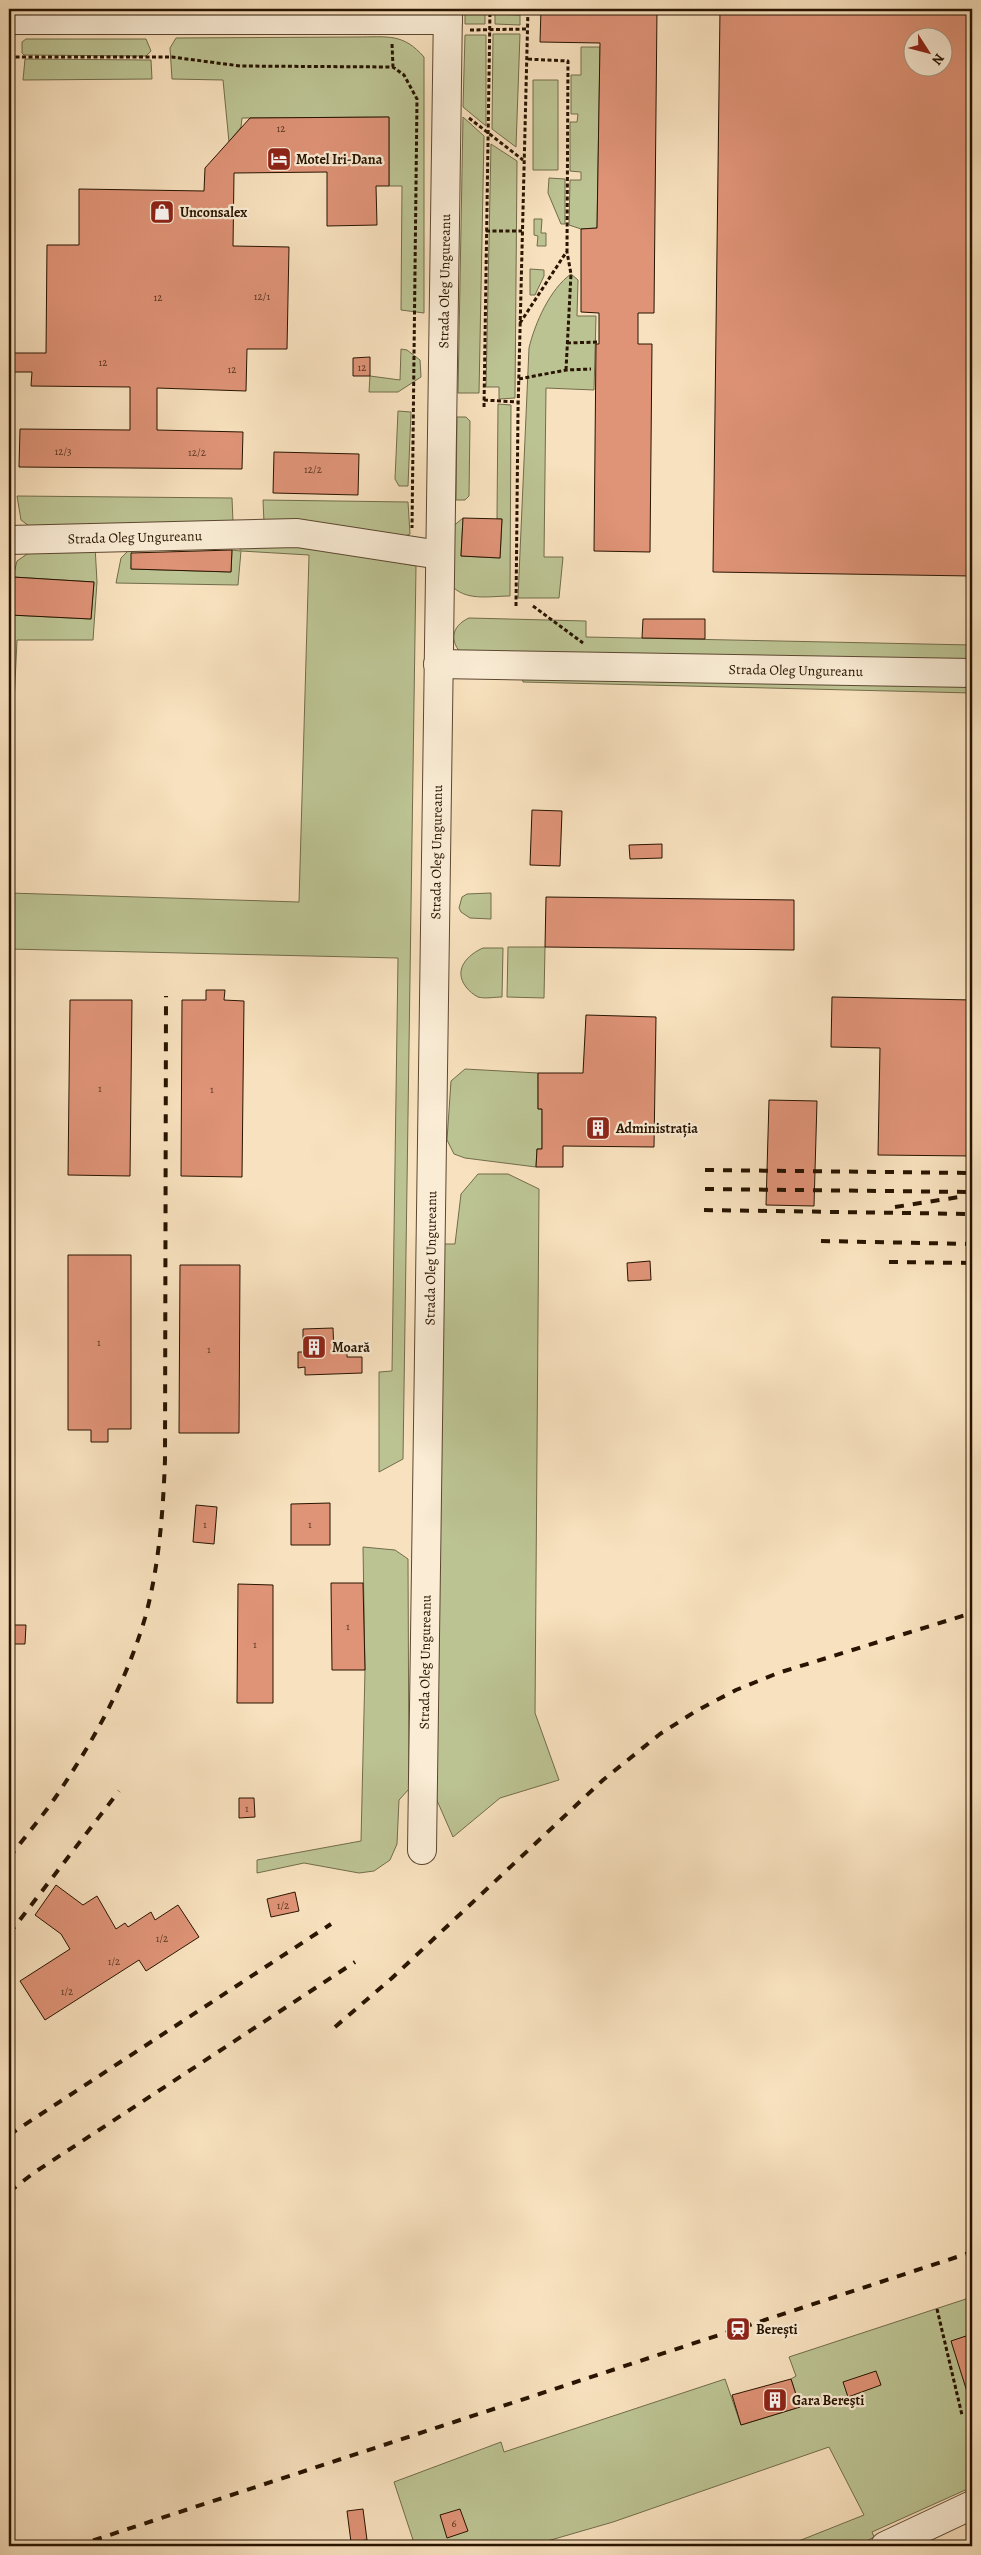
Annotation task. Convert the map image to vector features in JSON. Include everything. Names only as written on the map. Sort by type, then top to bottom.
[{"type":"street","points":[[9,20],[322,14],[448,20]]},
{"type":"street","name":"Strada Oleg Ungureanu","points":[[422,1850],[448,20]]},
{"type":"street","name":"Strada Oleg Ungureanu","points":[[9,540],[297,533],[440,555]]},
{"type":"street","name":"Strada Oleg Ungureanu","points":[[438,664],[972,673]]},
{"type":"street","points":[[888,2545],[972,2505]]},
{"type":"path","points":[[484,408],[490,9],[528,9],[518,402],[516,606]]},
{"type":"path","points":[[448,20],[490,30],[527,30]]},
{"type":"path","points":[[392,44],[393,67]]},
{"type":"path","points":[[9,56],[172,57],[240,66],[393,67],[404,75],[417,98],[412,550]]},
{"type":"path","points":[[526,59],[568,62],[567,251],[571,274],[566,370]]},
{"type":"path","points":[[447,101],[524,160]]},
{"type":"path","points":[[486,231],[522,231]]},
{"type":"path","points":[[520,323],[567,251]]},
{"type":"path","points":[[567,343],[599,342]]},
{"type":"path","points":[[519,379],[566,370],[592,370]]},
{"type":"path","points":[[484,400],[518,402]]},
{"type":"path","points":[[532,606],[587,646]]},
{"type":"path","points":[[936,2310],[962,2415]]},
{"type":"green space","points":[[465,14],[485,14],[485,24],[465,24]]},
{"type":"green space","points":[[495,14],[520,15],[520,25],[495,24]]},
{"type":"green space","points":[[493,34],[520,34],[516,147],[492,129]]},
{"type":"green space","points":[[465,35],[486,35],[486,126],[463,107]]},
{"type":"green space","points":[[386,37],[402,40],[424,57],[424,313],[401,310],[402,186],[389,186],[389,117],[242,118],[241,127],[229,142],[223,80],[172,79],[170,48],[176,38]]},
{"type":"green space","points":[[26,39],[146,39],[151,51],[146,56],[24,55],[22,53],[22,42]]},
{"type":"green space","points":[[581,47],[600,47],[597,228],[581,229],[569,225],[570,180],[581,180],[581,172],[570,171],[570,122],[577,122],[578,114],[571,114],[571,75],[581,75]]},
{"type":"green space","points":[[25,59],[151,60],[152,79],[23,80]]},
{"type":"green space","points":[[533,80],[558,80],[558,170],[533,170]]},
{"type":"green space","points":[[463,117],[484,136],[479,393],[458,393]]},
{"type":"green space","points":[[491,144],[517,161],[515,398],[499,399],[499,387],[486,387]]},
{"type":"green space","points":[[549,178],[565,179],[565,224],[561,224],[548,193]]},
{"type":"green space","points":[[534,219],[542,219],[541,233],[546,233],[546,246],[537,246],[538,236],[534,235]]},
{"type":"green space","points":[[530,269],[544,270],[544,276],[535,295],[530,295]]},
{"type":"green space","points":[[571,274],[578,280],[577,316],[596,316],[594,390],[546,388],[544,557],[563,557],[559,598],[518,598],[529,348],[544,307],[556,288]]},
{"type":"green space","points":[[401,349],[407,350],[420,360],[421,377],[398,392],[369,392],[370,376],[400,380]]},
{"type":"green space","points":[[498,404],[511,405],[510,596],[478,597],[456,590],[450,584],[452,527],[463,518],[461,556],[500,558],[502,519],[497,519]]},
{"type":"green space","points":[[398,411],[411,412],[408,486],[399,486],[395,479]]},
{"type":"green space","points":[[457,417],[466,417],[470,421],[469,496],[465,500],[456,500]]},
{"type":"green space","points":[[17,496],[232,498],[233,522],[29,526],[21,520]]},
{"type":"green space","points":[[263,500],[408,502],[410,534],[405,536],[264,523]]},
{"type":"green space","points":[[241,543],[298,543],[416,566],[403,1459],[379,1472],[379,1372],[392,1371],[398,958],[9,949],[9,893],[299,902],[309,555],[241,551],[238,585],[116,583],[121,558],[132,547],[131,569],[231,572],[232,550],[240,551]]},
{"type":"green space","points":[[95,546],[97,582],[93,640],[17,640],[9,811],[9,578],[13,577],[17,561],[36,548]],"holes":[[[13,577],[94,582],[91,619],[11,615]]]},
{"type":"green space","points":[[469,618],[586,621],[586,637],[972,645],[972,662],[463,655],[458,650],[454,635],[458,625]]},
{"type":"green space","points":[[521,670],[972,680],[972,693],[523,682]]},
{"type":"green space","points":[[491,893],[491,919],[470,918],[461,912],[459,908],[462,897],[467,894]]},
{"type":"green space","points":[[508,947],[545,947],[544,998],[507,997]]},
{"type":"green space","points":[[483,948],[503,948],[502,997],[478,997],[462,981],[461,969],[467,959]]},
{"type":"green space","points":[[465,1069],[538,1073],[538,1109],[542,1109],[542,1149],[537,1149],[536,1167],[465,1158],[454,1154],[447,1140],[451,1081]]},
{"type":"green space","points":[[478,1174],[508,1174],[539,1189],[535,1713],[559,1780],[500,1798],[453,1837],[432,1789],[444,1244],[455,1244],[461,1194]]},
{"type":"green space","points":[[363,1547],[395,1550],[408,1559],[409,1789],[399,1800],[397,1844],[390,1860],[374,1871],[359,1873],[304,1863],[257,1873],[257,1860],[361,1841],[365,1670]]},
{"type":"green space","points":[[972,2297],[972,2487],[872,2532],[874,2537],[857,2546],[786,2546],[864,2515],[829,2447],[613,2522],[530,2546],[415,2546],[394,2482],[501,2442],[504,2452],[725,2379],[741,2425],[800,2407],[791,2379],[796,2376],[789,2357]]},
{"type":"building","points":[[541,9],[657,9],[654,313],[638,313],[638,344],[652,344],[650,552],[594,551],[596,344],[599,344],[599,313],[581,312],[581,229],[597,228],[600,43],[540,42]]},
{"type":"building","points":[[720,9],[972,9],[972,576],[713,572]]},
{"type":"building","points":[[389,117],[389,186],[376,186],[377,225],[327,226],[327,172],[234,173],[233,246],[289,247],[287,349],[247,349],[246,391],[157,388],[157,430],[243,432],[242,469],[19,467],[20,429],[130,430],[130,387],[31,386],[32,372],[12,372],[12,353],[46,353],[47,245],[79,245],[79,189],[204,191],[205,168],[250,118]]},
{"type":"building","points":[[370,357],[370,376],[353,376],[353,358]]},
{"type":"building","points":[[274,452],[359,454],[358,495],[273,493]]},
{"type":"building","points":[[463,518],[502,519],[500,558],[461,556]]},
{"type":"building","points":[[232,550],[231,572],[131,569],[131,553]]},
{"type":"building","points":[[13,577],[94,582],[91,619],[10,615]]},
{"type":"building","points":[[643,619],[705,619],[705,639],[642,638]]},
{"type":"building","points":[[532,810],[562,811],[560,866],[530,865]]},
{"type":"building","points":[[662,844],[662,858],[630,859],[629,845]]},
{"type":"building","points":[[546,897],[794,900],[794,950],[545,947]]},
{"type":"building","points":[[206,990],[225,990],[224,1000],[244,1001],[242,1177],[181,1176],[182,1000],[206,1000]]},
{"type":"building","points":[[832,997],[972,1000],[972,1156],[878,1155],[880,1048],[831,1047]]},
{"type":"building","points":[[70,1000],[132,1000],[130,1176],[68,1175]]},
{"type":"building","points":[[586,1015],[656,1017],[654,1147],[563,1146],[563,1167],[536,1167],[537,1149],[542,1149],[542,1109],[538,1109],[538,1073],[583,1073]]},
{"type":"building","points":[[769,1100],[817,1101],[814,1206],[766,1205]]},
{"type":"building","points":[[68,1255],[131,1255],[131,1429],[108,1429],[108,1442],[91,1442],[91,1430],[68,1430]]},
{"type":"building","points":[[650,1261],[651,1280],[628,1281],[627,1263]]},
{"type":"building","points":[[180,1265],[240,1265],[239,1433],[179,1433]]},
{"type":"building","name":"Moară","points":[[333,1328],[334,1353],[347,1352],[347,1357],[362,1357],[362,1373],[305,1375],[305,1367],[298,1368],[298,1352],[303,1352],[303,1329]]},
{"type":"building","points":[[330,1503],[330,1545],[291,1545],[291,1504]]},
{"type":"building","points":[[196,1505],[217,1507],[214,1544],[193,1542]]},
{"type":"building","points":[[331,1583],[363,1583],[365,1670],[332,1670]]},
{"type":"building","points":[[238,1584],[273,1585],[273,1703],[237,1703]]},
{"type":"building","points":[[9,1625],[26,1625],[25,1644],[9,1644]]},
{"type":"building","points":[[239,1798],[254,1798],[255,1817],[239,1818]]},
{"type":"building","points":[[56,1885],[83,1905],[97,1896],[116,1929],[125,1923],[128,1927],[151,1912],[155,1920],[178,1905],[199,1937],[146,1971],[139,1960],[45,2020],[20,1981],[70,1949],[61,1934],[35,1915]]},
{"type":"building","points":[[295,1892],[299,1911],[271,1917],[267,1899]]},
{"type":"building","points":[[972,2334],[972,2398],[969,2398],[951,2341]]},
{"type":"building","points":[[876,2371],[881,2385],[848,2397],[843,2382]]},
{"type":"building","name":"Gara Bereşti","points":[[791,2379],[800,2407],[741,2425],[732,2395]]},
{"type":"building","points":[[363,2509],[367,2540],[351,2542],[347,2511]]},
{"type":"building","points":[[460,2509],[468,2531],[447,2538],[440,2515]]},
{"type":"railway","points":[[9,1858],[55,1798],[107,1711],[137,1642],[154,1579],[161,1520],[165,1460],[166,996]]},
{"type":"railway","points":[[705,1170],[972,1173]]},
{"type":"railway","points":[[705,1189],[972,1192]]},
{"type":"railway","points":[[895,1207],[959,1197]]},
{"type":"railway","points":[[704,1210],[972,1214]]},
{"type":"railway","points":[[821,1241],[972,1244]]},
{"type":"railway","points":[[889,1262],[972,1263]]},
{"type":"railway","points":[[335,2027],[392,1978],[603,1780],[660,1734],[696,1711],[736,1690],[778,1673],[972,1613]]},
{"type":"railway","points":[[9,1934],[119,1791]]},
{"type":"railway","points":[[9,2135],[331,1924]]},
{"type":"railway","points":[[9,2192],[35,2172],[355,1962]]},
{"type":"railway","points":[[76,2546],[972,2252]]},
{"type":"place","name":"Motel Iri-Dana","points":[[279,159]]},
{"type":"place","name":"Unconsalex","points":[[162,212]]},
{"type":"place","name":"Administrația","points":[[598,1128]]},
{"type":"place","name":"Moară","points":[[314,1347]]},
{"type":"place","name":"Berești","points":[[738,2329]]},
{"type":"place","name":"Gara Bereşti","points":[[775,2400]]}]
